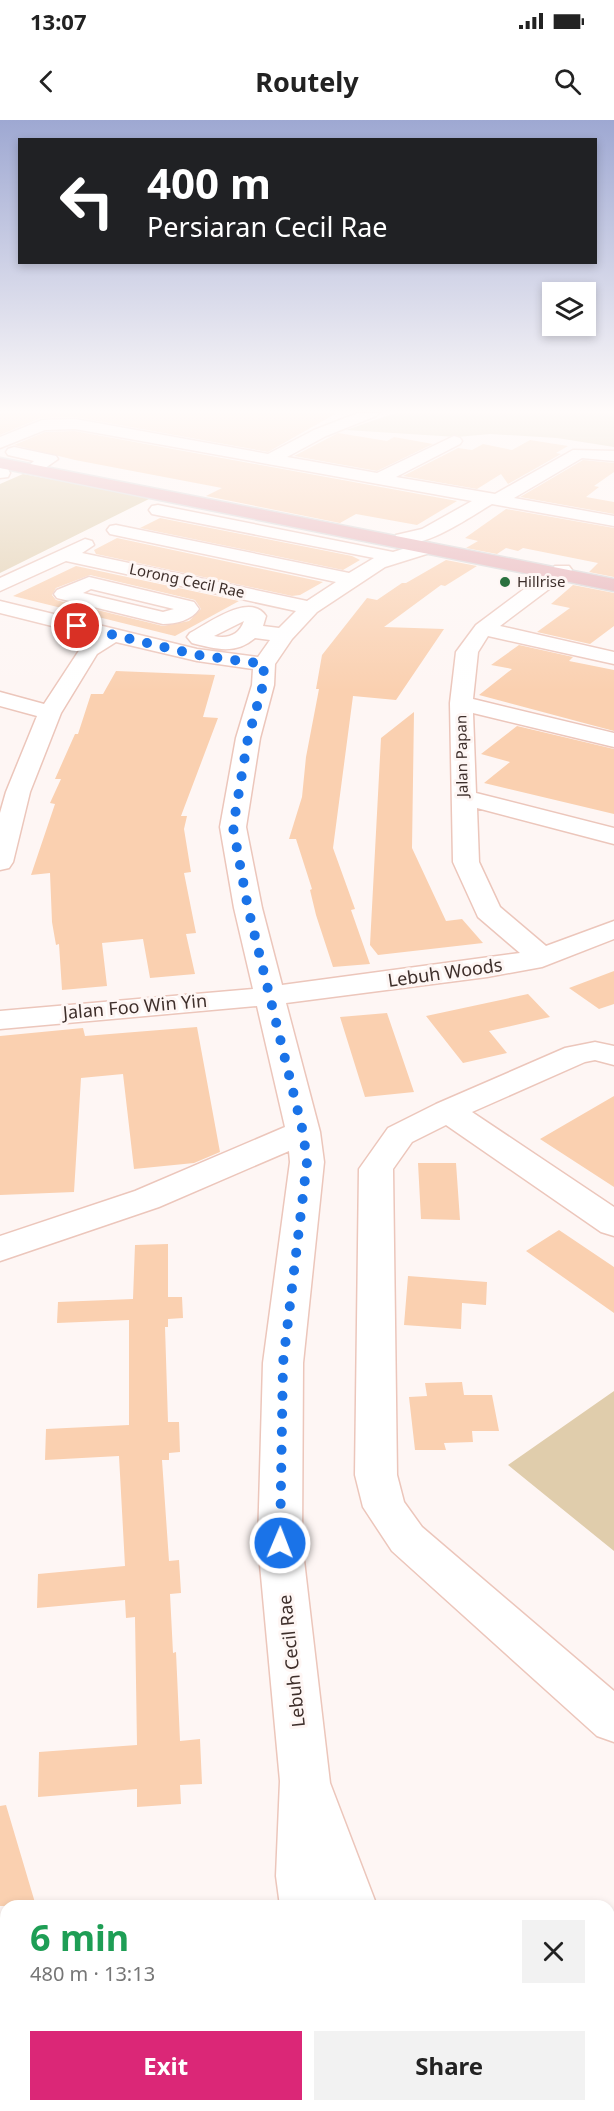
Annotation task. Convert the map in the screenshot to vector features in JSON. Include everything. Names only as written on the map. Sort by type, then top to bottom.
[{"type":"main road","points":[[211,506],[383,556],[429,542],[614,585]]},
{"type":"main road","points":[[559,572],[614,580]]},
{"type":"street","points":[[0,585],[167,506]]},
{"type":"street","name":"Lebuh Cecil Rae","points":[[305,1900],[303,1876],[305,1781],[280,1543],[283,1363],[307,1162],[303,1132],[248,908],[233,827],[248,738],[263,685],[264,664],[284,635],[310,608],[383,556],[429,542],[483,506]]},
{"type":"street","points":[[531,506],[614,521]]},
{"type":"street","points":[[158,510],[383,556]]},
{"type":"street","points":[[116,530],[383,556]]},
{"type":"street","name":"Lorong Cecil Rae","points":[[64,555],[310,608]]},
{"type":"street","name":"Jalan Papan","points":[[542,958],[488,911],[466,862],[461,703],[468,652],[483,629],[559,572]]},
{"type":"street","points":[[77,626],[113,606],[168,619],[189,607],[89,583],[65,593],[113,606]]},
{"type":"street","points":[[0,607],[197,655],[264,664]]},
{"type":"street","points":[[483,629],[614,658]]},
{"type":"street","points":[[251,631],[284,635]]},
{"type":"street","points":[[0,862],[9,791],[50,713],[89,650],[114,634]]},
{"type":"street","points":[[0,699],[50,713]]},
{"type":"street","points":[[461,703],[614,740]]},
{"type":"street","points":[[463,797],[614,836]]},
{"type":"street","name":"Lebuh Woods","points":[[270,996],[487,968],[542,958],[614,929]]},
{"type":"street","name":"Jalan Foo Win Yin","points":[[0,1015],[270,996]]},
{"type":"street","points":[[614,1056],[595,1051],[576,1055],[448,1111],[400,1136],[376,1169],[376,1475],[384,1506],[407,1539],[614,1721]]},
{"type":"street","points":[[448,1111],[614,1224]]},
{"type":"street","points":[[0,1249],[147,1199],[303,1132]]},
{"type":"street","name":"Lebuh Cecil Rae","points":[[305,1781],[349,1900]]},
{"type":"shaded area","points":[[0,506],[135,506],[0,573]]},
{"type":"shaded area","points":[[614,1391],[614,1551],[508,1465]]},
{"type":"building","points":[[255,506],[449,506],[417,525],[356,514],[340,523]]},
{"type":"building","points":[[569,506],[614,506],[614,514]]},
{"type":"building","points":[[506,509],[614,528],[614,577],[589,572],[598,563],[523,548],[518,551],[506,548],[497,554],[466,548],[478,541],[465,538]]},
{"type":"building","points":[[160,518],[352,556],[360,560],[343,570],[140,528]]},
{"type":"building","points":[[117,538],[323,582],[300,595],[292,596],[96,554],[94,550]]},
{"type":"building","points":[[446,560],[477,566],[445,586],[441,585],[384,627],[444,629],[396,700],[353,696],[333,848],[355,909],[351,910],[370,964],[333,967],[316,915],[310,890],[312,889],[296,839],[289,839],[302,797],[322,655],[367,598],[377,600],[402,583],[406,583]]},
{"type":"building","points":[[76,566],[239,601],[175,636],[13,596]],"holes":[[[90,575],[195,600],[201,609],[189,621],[163,626],[56,600],[52,595],[56,588]]]},
{"type":"building","points":[[573,585],[614,593],[614,626],[590,644],[537,632],[570,608],[551,604]]},
{"type":"building","points":[[519,645],[573,657],[569,661],[614,670],[614,731],[479,695],[512,669],[491,665]]},
{"type":"building","points":[[116,671],[215,675],[203,717],[218,718],[181,816],[187,816],[184,829],[191,872],[184,873],[196,933],[186,934],[195,974],[150,978],[143,939],[102,943],[107,986],[62,990],[59,944],[56,945],[52,922],[50,873],[31,875],[55,804],[50,803],[61,779],[55,779],[75,734],[78,734],[91,694],[103,694]]},
{"type":"building","points":[[414,712],[412,848],[446,921],[462,919],[483,943],[378,955],[370,945],[381,738]]},
{"type":"building","points":[[517,726],[614,749],[614,814],[484,783],[510,762],[481,754]]},
{"type":"building","points":[[614,971],[614,1004],[599,1009],[569,988]]},
{"type":"building","points":[[528,994],[550,1017],[489,1031],[507,1053],[463,1063],[426,1016]]},
{"type":"building","points":[[387,1013],[414,1092],[365,1097],[340,1017]]},
{"type":"building","points":[[197,1027],[220,1152],[194,1163],[134,1169],[123,1074],[81,1078],[74,1192],[0,1195],[0,1036],[83,1028],[85,1036]]},
{"type":"building","points":[[614,1096],[614,1187],[540,1139]]},
{"type":"building","points":[[418,1163],[456,1163],[460,1220],[421,1219]]},
{"type":"building","points":[[559,1230],[614,1267],[614,1313],[526,1251]]},
{"type":"building","points":[[168,1244],[168,1297],[182,1297],[183,1318],[168,1319],[168,1327],[165,1327],[168,1422],[179,1422],[180,1452],[169,1453],[169,1460],[162,1460],[169,1561],[179,1560],[181,1593],[170,1594],[173,1653],[176,1652],[180,1741],[200,1739],[202,1784],[180,1785],[181,1804],[137,1807],[137,1789],[38,1797],[39,1752],[137,1745],[135,1617],[126,1618],[125,1600],[37,1608],[38,1574],[125,1566],[119,1456],[45,1460],[46,1429],[129,1425],[129,1320],[57,1323],[58,1302],[133,1299],[135,1245]]},
{"type":"building","points":[[408,1276],[487,1282],[486,1305],[462,1303],[461,1329],[404,1325]]},
{"type":"building","points":[[462,1382],[464,1395],[492,1395],[499,1431],[472,1431],[473,1442],[444,1443],[446,1450],[415,1450],[409,1397],[427,1396],[425,1383]]},
{"type":"building","points":[[6,1805],[34,1900],[0,1900],[0,1806]]},
{"type":"place","name":"Hillrise","points":[[505,582]]},
{"type":"route","points":[[77,626],[197,655],[264,664],[263,685],[248,738],[233,827],[248,908],[303,1132],[307,1162],[283,1363],[280,1543]]}]
